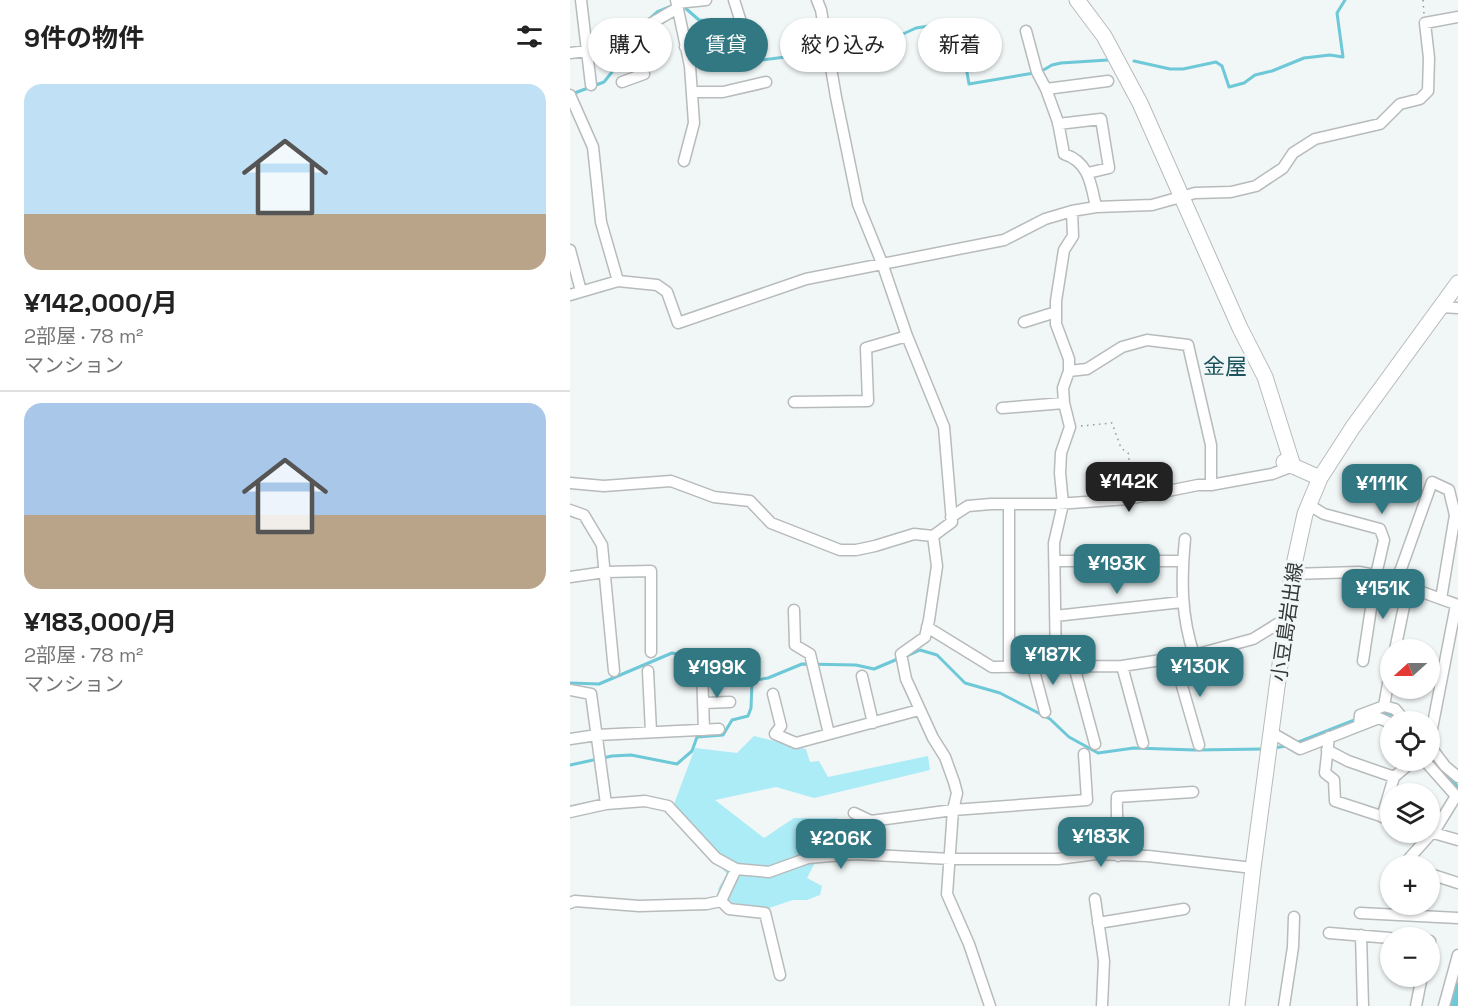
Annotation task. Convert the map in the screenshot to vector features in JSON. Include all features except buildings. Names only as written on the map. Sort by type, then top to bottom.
[{"type":"main road","points":[[1077,0],[1104,36],[1123,69],[1182,196],[1240,328],[1284,462],[1320,478]]},
{"type":"main road","name":"小豆島岩出線","points":[[1237,1006],[1292,574],[1309,505],[1320,478],[1353,427],[1458,283]]},
{"type":"street","points":[[582,0],[591,85]]},
{"type":"street","points":[[622,82],[644,74],[635,32],[655,23],[677,4],[706,0]]},
{"type":"street","points":[[734,0],[740,18]]},
{"type":"street","points":[[570,483],[604,486],[671,481],[714,497],[750,501],[771,523],[840,550],[856,550],[875,546],[914,534],[933,536],[952,522],[944,427],[858,204],[821,10],[817,0]]},
{"type":"street","points":[[677,4],[684,41]]},
{"type":"street","points":[[570,250],[575,293],[618,281],[657,285],[667,292],[678,323],[806,279],[990,244],[1004,240],[1045,219],[1072,211],[1096,207],[1152,205],[1182,196],[1205,192],[1232,192],[1256,186],[1283,168],[1293,153],[1315,139],[1380,124],[1400,104],[1420,99],[1428,91],[1430,78],[1425,24],[1458,17]]},
{"type":"street","points":[[1026,31],[1037,72],[1046,89],[1058,124],[1064,154],[1076,158],[1088,173],[1096,207]]},
{"type":"street","points":[[570,54],[587,51]]},
{"type":"street","points":[[684,161],[694,123],[690,72]]},
{"type":"street","points":[[1046,89],[1108,81]]},
{"type":"street","points":[[692,92],[723,92],[766,82]]},
{"type":"street","points":[[570,95],[593,147],[602,222],[618,281]]},
{"type":"street","points":[[1058,124],[1101,119],[1108,168],[1088,173]]},
{"type":"street","points":[[1056,666],[1054,543],[1063,504],[1061,453],[1070,427],[1063,388],[1069,371],[1065,346],[1056,324],[1056,312],[1064,250],[1074,236],[1072,211]]},
{"type":"street","points":[[1440,307],[1458,308]]},
{"type":"street","points":[[1024,322],[1056,312]]},
{"type":"street","points":[[794,402],[868,401],[866,348],[907,336]]},
{"type":"street","points":[[1069,371],[1087,369],[1122,347],[1147,340],[1188,345],[1211,445],[1211,485]]},
{"type":"street","points":[[1002,408],[1064,403]]},
{"type":"street","points":[[951,517],[968,506],[1063,504],[1128,499],[1198,485],[1211,485],[1272,474],[1293,466]]},
{"type":"street","points":[[1395,579],[1401,569],[1432,482],[1449,490],[1455,515],[1441,599]]},
{"type":"street","points":[[1009,504],[1009,667]]},
{"type":"street","points":[[1309,505],[1324,514],[1380,529],[1384,540],[1376,575],[1363,661]]},
{"type":"street","points":[[570,510],[584,515],[602,545],[614,670]]},
{"type":"street","points":[[933,536],[937,566],[925,637],[901,654],[906,679],[933,738],[945,757],[957,793],[953,810],[948,894],[967,936],[990,1006]]},
{"type":"street","points":[[1185,538],[1182,602],[1186,632],[1194,656]]},
{"type":"street","points":[[1054,561],[1183,561]]},
{"type":"street","points":[[570,578],[605,572],[651,571],[651,652]]},
{"type":"street","points":[[1292,574],[1359,572],[1376,575],[1395,579],[1408,587],[1457,605],[1436,711]]},
{"type":"street","points":[[1397,639],[1408,587]]},
{"type":"street","points":[[1056,616],[1182,602]]},
{"type":"street","points":[[794,610],[795,645],[810,654],[829,734]]},
{"type":"street","points":[[927,627],[992,667],[1122,666],[1194,656],[1253,639],[1287,618]]},
{"type":"street","points":[[1174,658],[1198,745]]},
{"type":"street","points":[[1074,666],[1095,744]]},
{"type":"street","points":[[1122,666],[1143,743]]},
{"type":"street","points":[[1033,667],[1046,712]]},
{"type":"street","points":[[702,670],[704,730]]},
{"type":"street","points":[[648,671],[651,732]]},
{"type":"street","points":[[862,676],[873,723]]},
{"type":"street","points":[[570,690],[591,694],[606,804]]},
{"type":"street","points":[[773,694],[781,726],[775,734],[796,742],[920,710]]},
{"type":"street","points":[[1384,706],[1385,699]]},
{"type":"street","points":[[703,703],[730,702]]},
{"type":"street","points":[[1359,724],[1360,715],[1384,706],[1397,711]]},
{"type":"street","points":[[1272,733],[1300,749],[1359,724],[1380,718]]},
{"type":"street","points":[[570,739],[597,735],[719,729]]},
{"type":"street","points":[[1329,737],[1325,773],[1334,780],[1335,801],[1380,816]]},
{"type":"street","points":[[1327,750],[1348,761],[1394,777]]},
{"type":"street","points":[[854,813],[871,821],[953,810],[1087,800],[1084,754]]},
{"type":"street","points":[[1440,759],[1458,777]]},
{"type":"street","points":[[1393,783],[1394,777],[1401,771]]},
{"type":"street","points":[[1434,771],[1456,796],[1440,819]]},
{"type":"street","points":[[1118,856],[1117,797],[1193,792]]},
{"type":"street","points":[[570,812],[606,804],[645,801],[668,806],[716,858],[736,869],[769,872],[808,858],[854,854],[951,859],[1058,859],[1096,854],[1148,856],[1253,868]]},
{"type":"street","points":[[1440,835],[1458,840]]},
{"type":"street","points":[[1412,855],[1422,843]]},
{"type":"street","points":[[721,901],[736,869]]},
{"type":"street","points":[[1440,877],[1458,883]]},
{"type":"street","points":[[1095,899],[1104,961],[1102,1006]]},
{"type":"street","points":[[570,903],[639,906],[707,904],[721,901]]},
{"type":"street","points":[[721,901],[729,909],[765,913],[780,975]]},
{"type":"street","points":[[1098,923],[1184,909]]},
{"type":"street","points":[[1360,913],[1380,914]]},
{"type":"street","points":[[1403,915],[1458,918]]},
{"type":"street","points":[[1284,1006],[1293,947],[1294,917]]},
{"type":"street","points":[[1329,933],[1380,937]]},
{"type":"street","points":[[1361,935],[1363,1006]]},
{"type":"street","points":[[1444,1006],[1458,955]]},
{"type":"street","points":[[1416,1006],[1420,987]]},
{"type":"path","points":[[1423,0],[1425,24]]},
{"type":"path","points":[[1070,427],[1112,423],[1121,448],[1129,454],[1128,499]]},
{"type":"shaded area","points":[[754,736],[806,749],[810,762],[819,761],[828,777],[928,756],[930,770],[814,798],[776,787],[715,800],[764,838],[794,818],[838,818],[807,878],[822,886],[820,895],[807,900],[793,900],[769,908],[727,902],[718,889],[727,874],[671,812],[695,748],[737,753]]},
{"type":"waterway","points":[[1134,61],[1170,69],[1183,69],[1216,62],[1222,66],[1229,87],[1244,83],[1255,75],[1304,58],[1330,55],[1343,57],[1337,13],[1345,0]]},
{"type":"waterway","points":[[572,94],[604,82],[612,72],[610,40],[613,31],[648,20],[657,12],[674,5]]},
{"type":"waterway","points":[[683,6],[699,20],[736,23],[738,63],[879,45],[916,28],[929,26],[943,30],[959,26],[969,84],[1040,72],[1061,63],[1108,60]]},
{"type":"waterway","points":[[907,656],[920,650],[937,655],[965,683],[1000,693],[1050,719],[1069,737],[1098,753],[1134,748],[1263,749]]},
{"type":"waterway","points":[[570,683],[599,684],[672,653],[692,657],[722,674],[744,682],[768,678],[802,664],[856,665],[874,669],[900,658]]},
{"type":"waterway","points":[[570,765],[612,756],[631,755],[677,764],[692,751],[697,737],[723,735],[732,720],[748,716],[751,708],[752,682]]},
{"type":"waterway","points":[[1296,743],[1357,719]]},
{"type":"waterway","points":[[1273,748],[1287,746]]},
{"type":"waterway","points":[[1445,772],[1458,787]]},
{"type":"waterway","points":[[1454,1006],[1458,991]]},
{"type":"district","name":"金屋","points":[[1225,366]]}]
